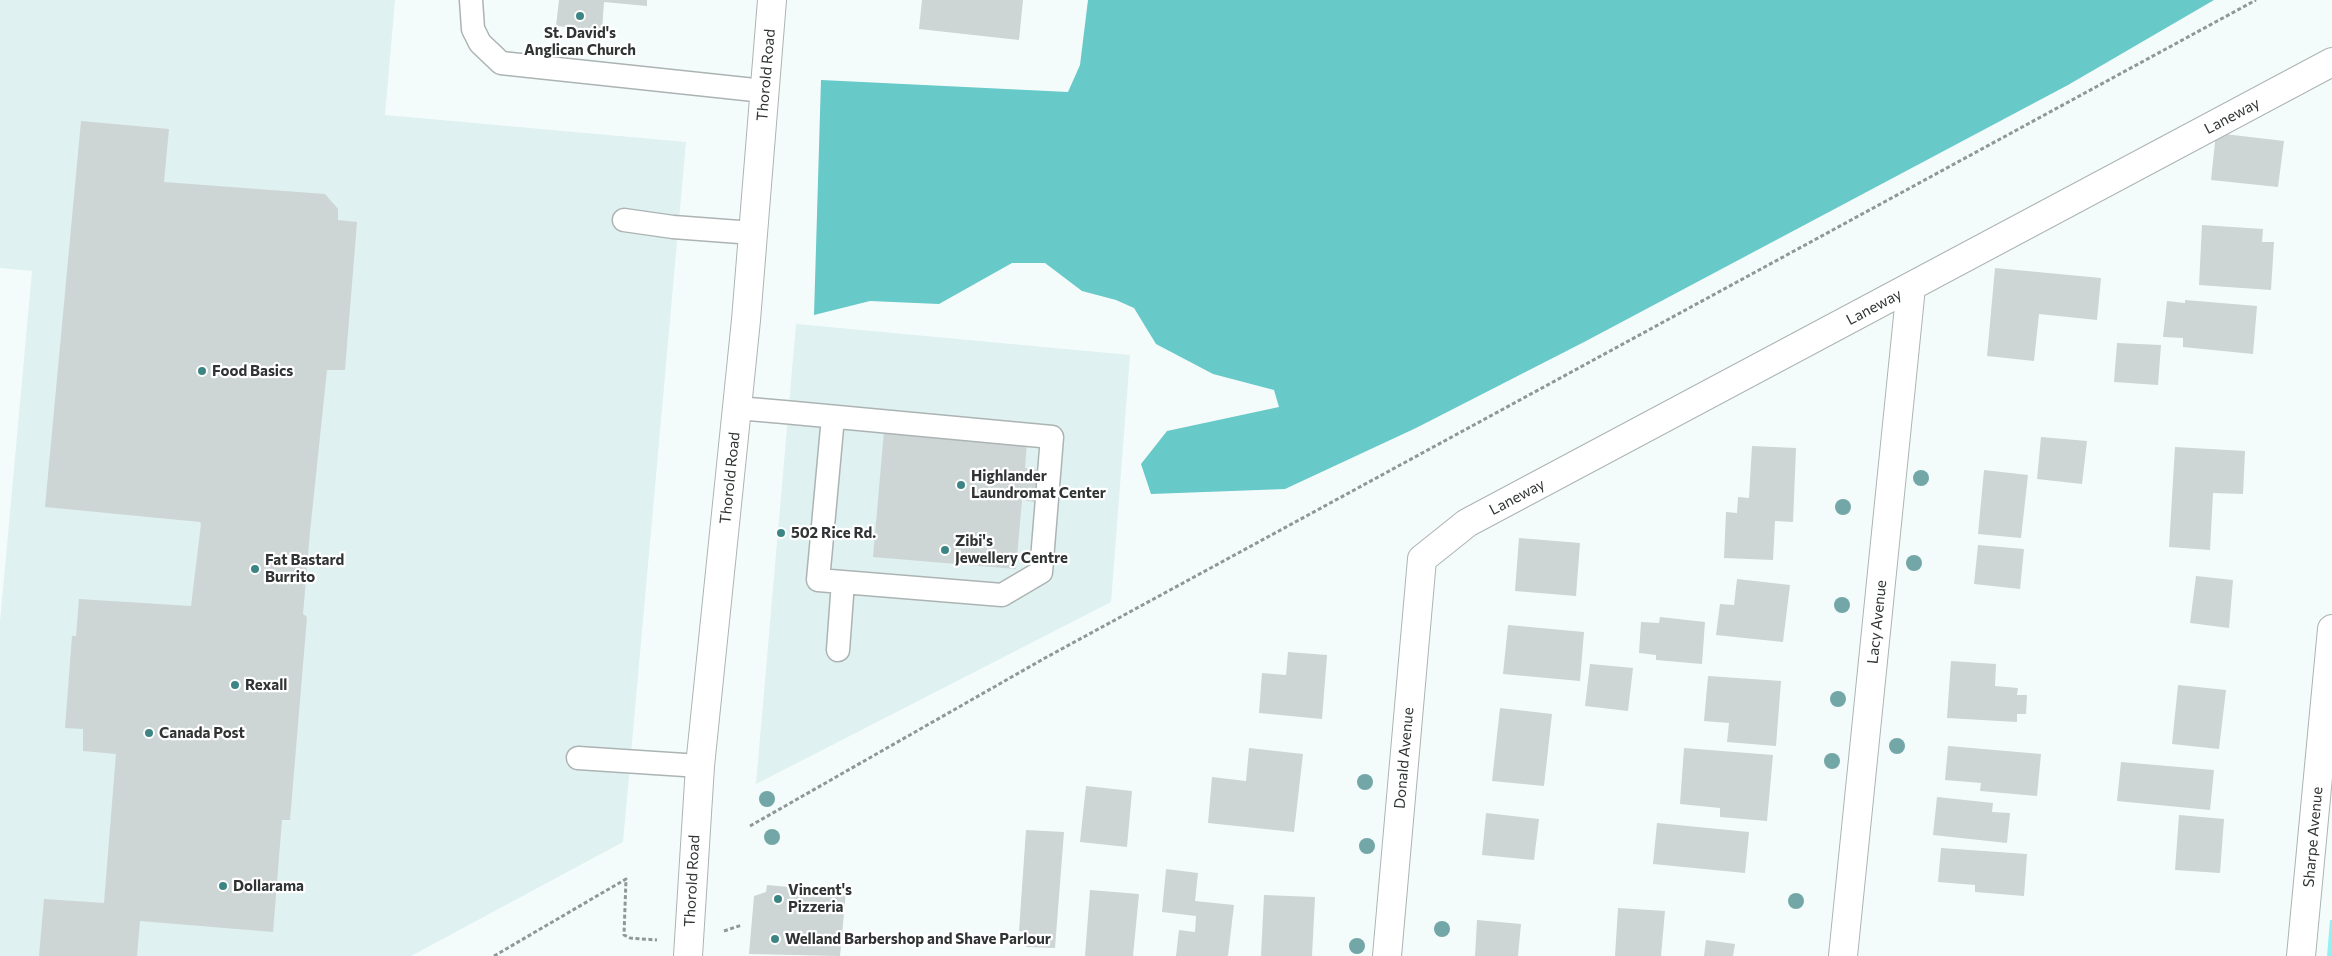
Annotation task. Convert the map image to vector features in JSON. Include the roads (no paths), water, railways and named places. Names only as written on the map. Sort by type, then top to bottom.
[{"type":"street","name":"Thorold Road","points":[[688,949],[700,766],[737,408],[772,0]]},
{"type":"street","name":"Laneway","points":[[1422,560],[1467,523],[2332,62]]},
{"type":"street","name":"Lacy Avenue","points":[[1843,956],[1910,287]]},
{"type":"street","name":"Donald Avenue","points":[[1387,956],[1422,560]]},
{"type":"street","name":"Sharpe Avenue","points":[[2301,956],[2332,629]]},
{"type":"lane","points":[[471,0],[472,29],[480,43],[501,64],[764,92]]},
{"type":"lane","points":[[624,220],[673,227],[753,233]]},
{"type":"lane","points":[[737,408],[1052,437],[1041,572],[1002,595],[818,580],[833,417]]},
{"type":"lane","points":[[838,650],[843,582]]},
{"type":"lane","points":[[578,758],[700,766]]},
{"type":"place","name":"St. David's Anglican Church","points":[[580,16]]},
{"type":"place","name":"Food Basics","points":[[202,371]]},
{"type":"place","name":"Highlander Laundromat Center","points":[[961,485]]},
{"type":"place","name":"502 Rice Rd.","points":[[781,533]]},
{"type":"place","name":"Zibi's Jewellery Centre","points":[[945,550]]},
{"type":"place","name":"Fat Bastard Burrito","points":[[255,569]]},
{"type":"place","name":"Rexall","points":[[235,685]]},
{"type":"place","name":"Canada Post","points":[[149,733]]},
{"type":"place","name":"Dollarama","points":[[223,886]]},
{"type":"place","name":"Vincent's Pizzeria","points":[[778,899]]},
{"type":"place","name":"Welland Barbershop and Shave Parlour","points":[[775,939]]}]
